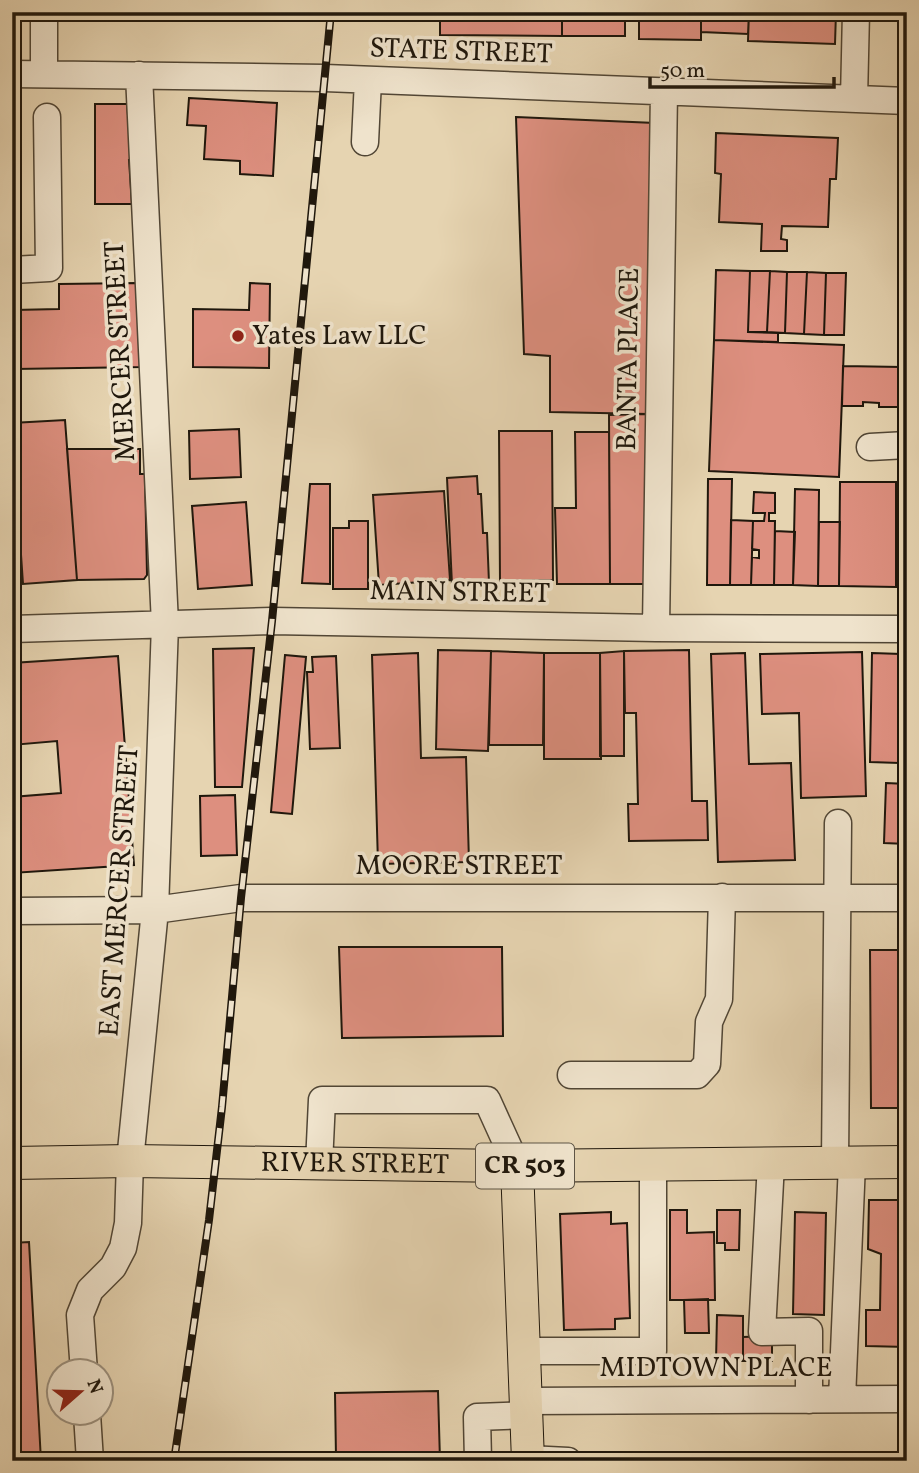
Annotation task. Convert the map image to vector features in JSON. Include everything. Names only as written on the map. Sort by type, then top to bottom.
[{"type":"main road","name":"RIVER STREET","points":[[12,1163],[130,1161],[517,1166],[907,1162]]},
{"type":"main road","points":[[517,1166],[528,1460]]},
{"type":"street","points":[[44,12],[44,74]]},
{"type":"street","points":[[854,99],[856,12]]},
{"type":"street","name":"STATE STREET","points":[[12,74],[369,80],[907,101]]},
{"type":"street","name":"MERCER STREET","points":[[139,75],[165,624]]},
{"type":"street","points":[[365,142],[369,80]]},
{"type":"street","name":"BANTA PLACE","points":[[656,628],[664,91]]},
{"type":"street","points":[[12,270],[49,268],[47,117]]},
{"type":"street","points":[[870,447],[907,445]]},
{"type":"street","name":"MAIN STREET","points":[[12,629],[272,621],[656,628],[907,629]]},
{"type":"street","name":"EAST MERCER STREET","points":[[83,1358],[80,1315],[90,1290],[113,1267],[123,1248],[128,1223],[130,1161],[155,910],[165,624]]},
{"type":"street","points":[[838,823],[844,1163],[842,1399]]},
{"type":"street","points":[[571,1076],[697,1075],[707,1064],[709,1022],[719,999],[722,897]]},
{"type":"street","name":"MOORE STREET","points":[[12,911],[155,910],[241,898],[907,898]]},
{"type":"street","points":[[319,1164],[322,1100],[486,1100],[517,1166]]},
{"type":"street","points":[[771,1163],[762,1332],[809,1331],[809,1400]]},
{"type":"street","points":[[524,1351],[653,1351],[653,1164]]},
{"type":"street","name":"MIDTOWN PLACE","points":[[478,1461],[477,1417],[526,1408],[907,1399]]},
{"type":"street","points":[[88,1428],[90,1461]]},
{"type":"street","points":[[528,1460],[568,1461]]},
{"type":"building","points":[[440,12],[562,12],[562,36],[440,35]]},
{"type":"building","points":[[562,12],[701,12],[701,40],[639,39],[639,17],[625,17],[625,36],[562,36]]},
{"type":"building","points":[[701,12],[749,12],[748,34],[701,32]]},
{"type":"building","points":[[749,12],[836,12],[835,44],[748,41]]},
{"type":"building","points":[[189,98],[277,103],[273,176],[240,174],[240,161],[204,159],[206,126],[187,125]]},
{"type":"building","points":[[95,104],[127,104],[132,160],[129,160],[132,204],[95,204]]},
{"type":"building","points":[[516,117],[655,123],[649,414],[550,412],[550,356],[524,354]]},
{"type":"building","points":[[716,133],[838,138],[836,179],[830,179],[828,227],[782,226],[781,239],[787,240],[787,251],[761,251],[762,224],[719,222],[721,174],[715,173]]},
{"type":"building","points":[[716,270],[750,271],[748,332],[778,333],[778,342],[714,340]]},
{"type":"building","points":[[750,271],[770,271],[767,332],[748,332]]},
{"type":"building","points":[[770,271],[787,272],[785,333],[767,332]]},
{"type":"building","points":[[787,272],[807,272],[804,334],[785,333]]},
{"type":"building","points":[[807,272],[826,273],[824,335],[804,334]]},
{"type":"building","points":[[826,273],[846,273],[844,335],[824,335]]},
{"type":"building","points":[[137,283],[142,367],[15,369],[14,310],[59,309],[59,284]]},
{"type":"building","points":[[250,283],[270,284],[269,368],[193,367],[193,309],[249,310]]},
{"type":"building","points":[[714,340],[844,345],[839,477],[709,471]]},
{"type":"building","points":[[843,366],[901,367],[901,372],[907,372],[907,407],[879,407],[879,403],[863,402],[863,406],[842,406]]},
{"type":"building","points":[[649,414],[650,584],[610,584],[609,415]]},
{"type":"building","points":[[65,420],[77,580],[23,584],[12,423]]},
{"type":"building","points":[[239,429],[241,477],[190,479],[189,431]]},
{"type":"building","points":[[499,431],[552,431],[553,580],[500,581]]},
{"type":"building","points":[[575,432],[609,432],[610,584],[557,584],[555,508],[576,508]]},
{"type":"building","points":[[67,449],[140,449],[140,474],[145,474],[147,575],[144,579],[77,580]]},
{"type":"building","points":[[477,476],[483,533],[487,533],[489,583],[452,585],[447,478]]},
{"type":"building","points":[[708,479],[732,479],[730,585],[707,585]]},
{"type":"building","points":[[840,482],[896,482],[896,587],[839,586]]},
{"type":"building","points":[[310,484],[330,484],[330,584],[302,583]]},
{"type":"building","points":[[795,489],[819,490],[818,586],[793,585]]},
{"type":"building","points":[[444,491],[450,580],[379,585],[373,495]]},
{"type":"building","points":[[754,492],[775,493],[775,513],[769,513],[769,521],[775,521],[774,585],[751,585],[752,557],[759,558],[759,550],[752,549],[753,521],[764,521],[765,513],[753,513]]},
{"type":"building","points":[[12,494],[15,578],[12,578]]},
{"type":"building","points":[[246,502],[252,585],[198,589],[192,506]]},
{"type":"building","points":[[731,520],[753,521],[751,585],[730,585]]},
{"type":"building","points":[[349,521],[368,521],[368,589],[333,589],[333,528],[349,528]]},
{"type":"building","points":[[819,522],[840,522],[839,586],[818,586]]},
{"type":"building","points":[[775,531],[795,532],[793,585],[774,585]]},
{"type":"building","points":[[254,648],[242,787],[215,787],[213,649]]},
{"type":"building","points":[[438,650],[491,651],[488,751],[436,749]]},
{"type":"building","points":[[689,650],[692,801],[707,801],[708,840],[629,841],[628,804],[638,804],[636,713],[625,713],[624,651]]},
{"type":"building","points":[[491,651],[544,653],[543,745],[489,745]]},
{"type":"building","points":[[624,651],[624,756],[600,756],[600,653]]},
{"type":"building","points":[[862,652],[866,796],[801,798],[799,713],[762,714],[760,654]]},
{"type":"building","points":[[418,653],[421,758],[466,757],[469,862],[378,864],[372,655]]},
{"type":"building","points":[[544,653],[600,653],[601,759],[544,759]]},
{"type":"building","points":[[745,653],[749,764],[791,763],[795,860],[718,862],[711,654]]},
{"type":"building","points":[[872,653],[901,654],[899,763],[870,762]]},
{"type":"building","points":[[901,654],[907,654],[907,759],[899,759]]},
{"type":"building","points":[[285,655],[306,657],[292,814],[271,812]]},
{"type":"building","points":[[118,656],[134,865],[12,873],[12,797],[61,793],[57,741],[12,745],[12,663]]},
{"type":"building","points":[[336,656],[340,748],[310,749],[307,672],[313,672],[312,657]]},
{"type":"building","points":[[886,783],[907,784],[907,844],[884,843]]},
{"type":"building","points":[[235,795],[237,855],[201,856],[200,796]]},
{"type":"building","points":[[339,947],[502,947],[503,1036],[342,1038]]},
{"type":"building","points":[[870,950],[907,950],[907,1108],[871,1108]]},
{"type":"building","points":[[869,1200],[907,1200],[907,1347],[866,1346],[866,1310],[880,1310],[881,1254],[868,1249]]},
{"type":"building","points":[[670,1210],[687,1210],[687,1233],[714,1232],[715,1300],[670,1300]]},
{"type":"building","points":[[717,1210],[740,1210],[739,1250],[725,1250],[725,1243],[717,1243]]},
{"type":"building","points":[[611,1212],[611,1224],[627,1223],[630,1318],[615,1319],[615,1329],[564,1330],[560,1214]]},
{"type":"building","points":[[795,1212],[826,1213],[824,1315],[793,1314]]},
{"type":"building","points":[[29,1242],[41,1461],[12,1461],[12,1243]]},
{"type":"building","points":[[708,1299],[709,1333],[685,1333],[684,1300]]},
{"type":"building","points":[[717,1315],[743,1316],[743,1361],[716,1361]]},
{"type":"building","points":[[772,1336],[772,1361],[743,1361],[743,1337]]},
{"type":"building","points":[[438,1391],[440,1461],[273,1461],[336,1458],[335,1393]]},
{"type":"railway","points":[[174,1461],[209,1220],[222,1107],[331,12]]},
{"type":"place","name":"Yates Law LLC","points":[[238,336]]}]
